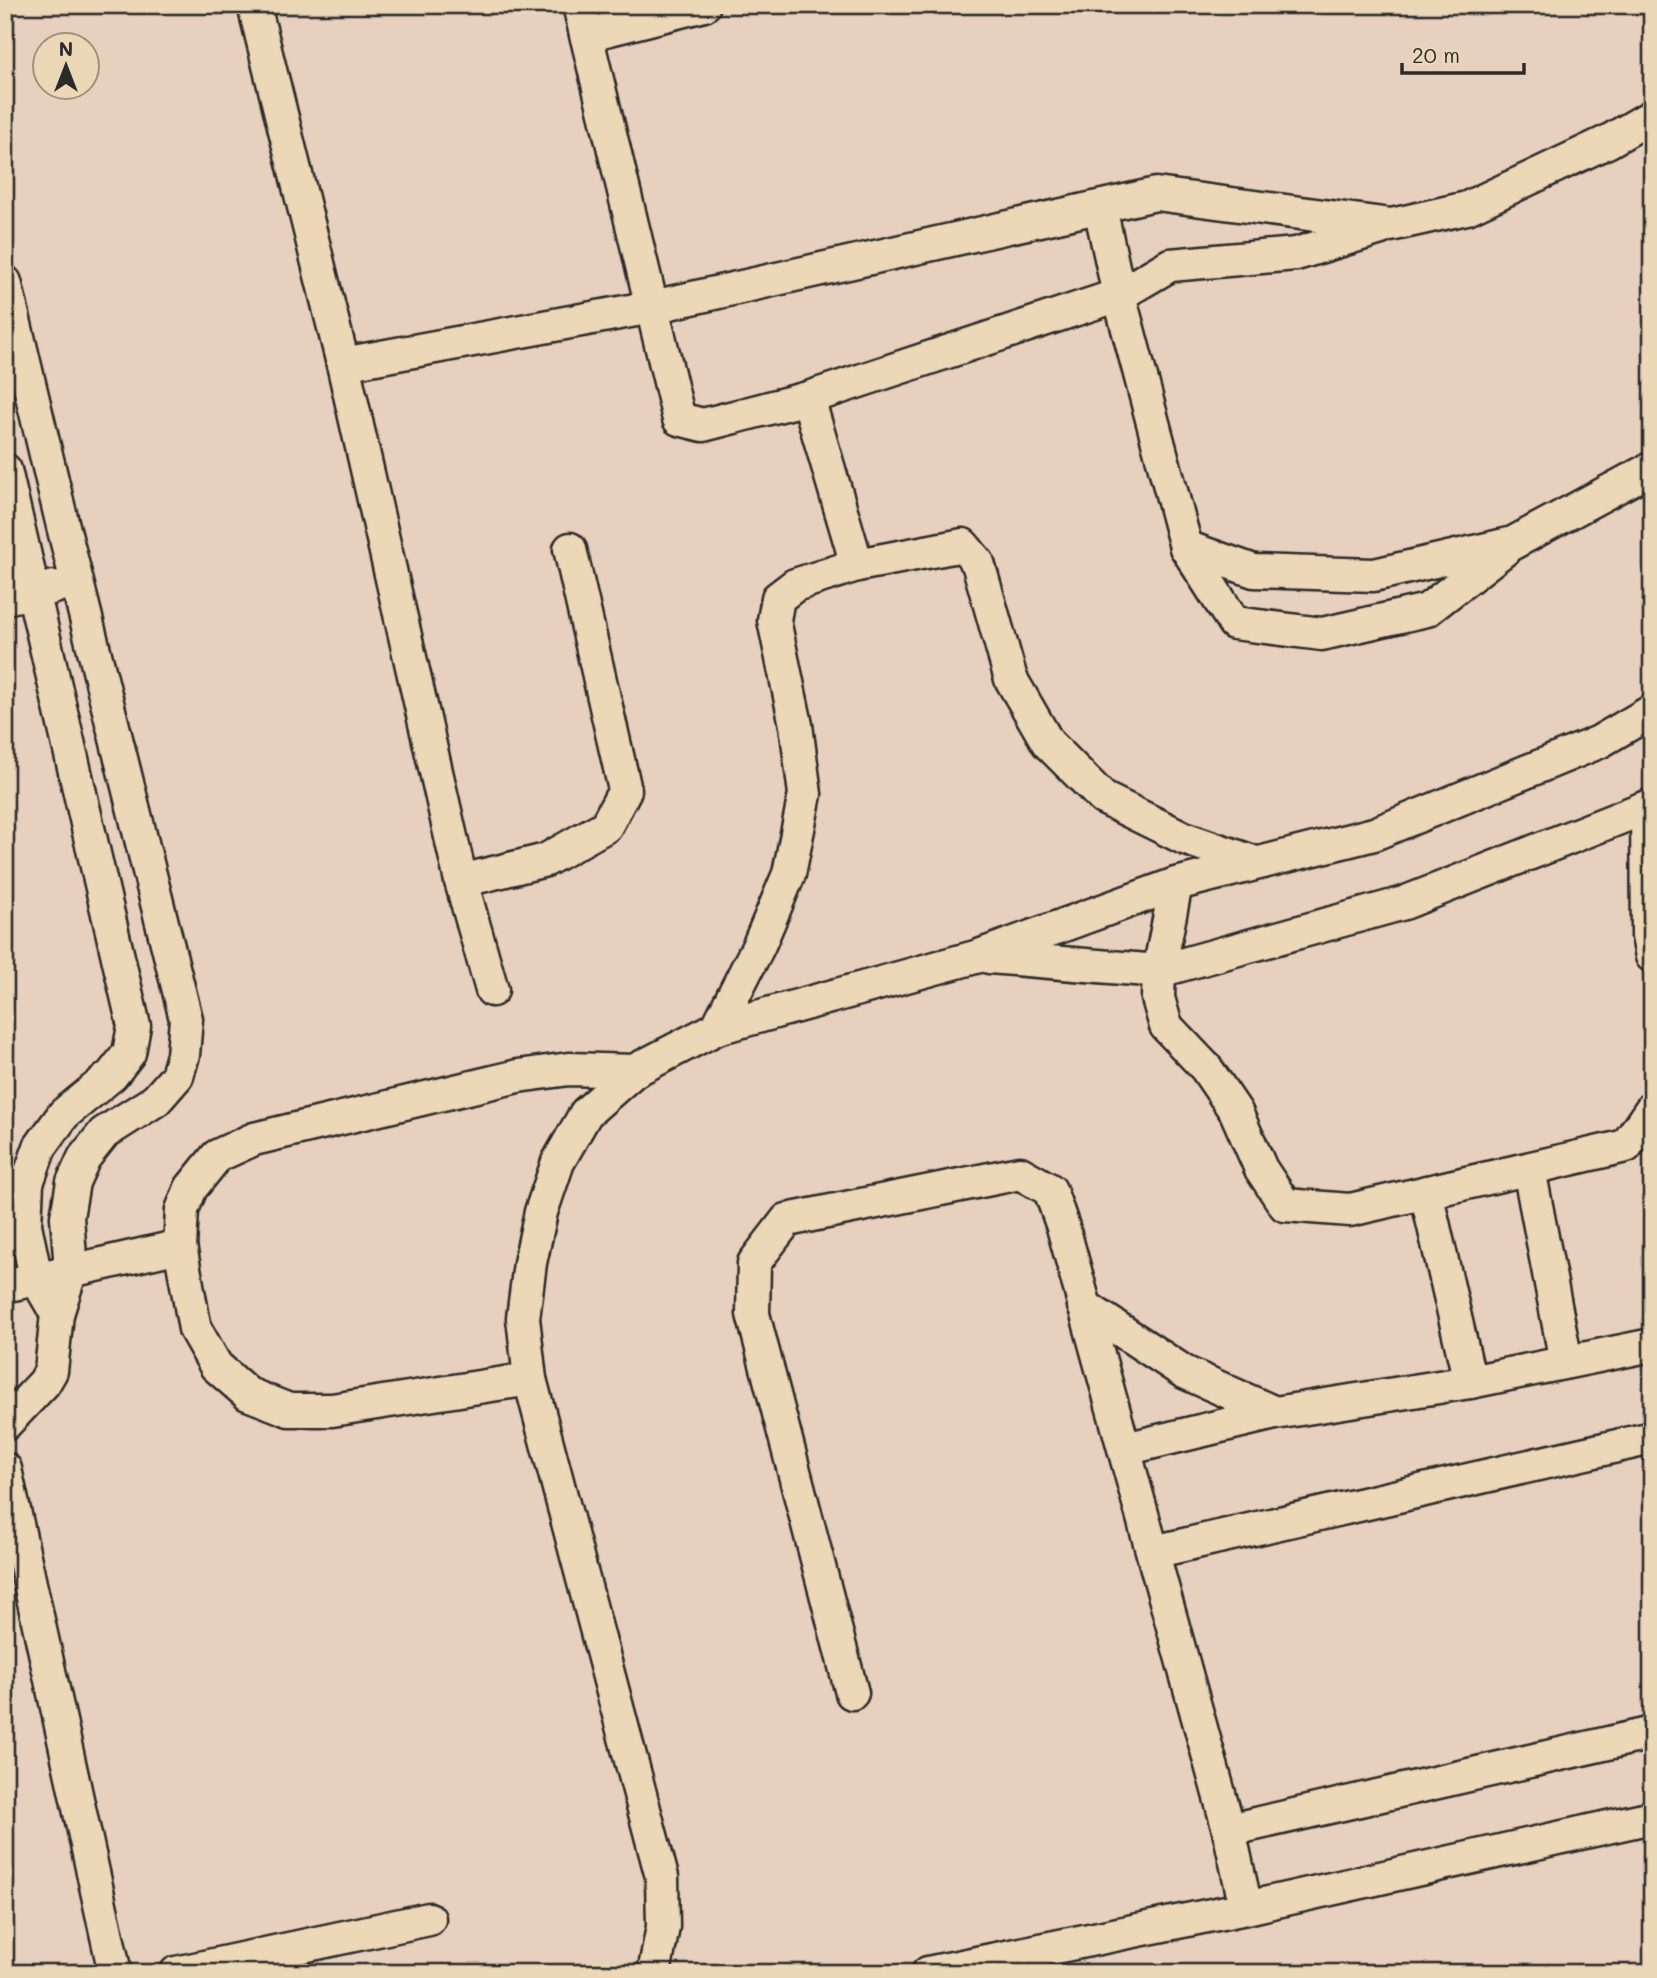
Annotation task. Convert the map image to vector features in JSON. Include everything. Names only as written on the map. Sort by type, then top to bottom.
[{"type":"street","points":[[254,5],[343,364],[461,881],[492,990]]},
{"type":"street","points":[[704,5],[582,20],[679,419],[703,425],[808,398],[1119,295],[1170,265],[1296,254],[1391,225],[1467,208],[1609,141],[1652,116]]},
{"type":"street","points":[[343,364],[652,307],[1156,194],[1391,225]]},
{"type":"street","points":[[1100,207],[1119,295],[1186,547],[1234,623],[1322,634],[1427,610],[1513,543],[1652,468]]},
{"type":"street","points":[[5,282],[186,1019],[183,1055],[177,1076],[156,1100],[104,1133],[84,1158],[73,1182],[67,1217],[71,1270],[57,1314],[51,1371],[44,1383],[5,1424]]},
{"type":"street","points":[[808,398],[857,565]]},
{"type":"street","points":[[5,470],[20,595],[134,1026],[129,1053],[112,1075],[64,1114],[40,1147],[27,1184],[25,1225],[36,1278],[57,1314]]},
{"type":"street","points":[[13,535],[62,522]]},
{"type":"street","points":[[1186,547],[1254,571],[1374,575],[1513,543]]},
{"type":"street","points":[[717,1028],[759,945],[789,874],[805,794],[796,725],[774,620],[778,598],[795,585],[857,565],[963,545],[978,563],[1011,679],[1048,743],[1103,798],[1184,838],[1256,863]]},
{"type":"street","points":[[461,881],[545,860],[606,826],[625,790],[570,549]]},
{"type":"street","points":[[20,595],[78,581]]},
{"type":"street","points":[[654,1973],[663,1927],[662,1877],[530,1379],[523,1318],[530,1264],[541,1212],[558,1162],[586,1113],[634,1071],[717,1028],[979,956],[1176,884],[1374,834],[1599,742],[1652,711]]},
{"type":"street","points":[[979,956],[1159,971],[1404,903],[1649,806],[1648,936],[1652,956]]},
{"type":"street","points":[[1176,884],[1159,971],[1158,998],[1166,1026],[1206,1068],[1236,1112],[1261,1169],[1285,1205],[1350,1210],[1626,1146],[1652,1108]]},
{"type":"street","points":[[530,1379],[332,1410],[289,1410],[248,1394],[216,1366],[195,1329],[180,1246],[182,1210],[191,1188],[218,1156],[254,1139],[518,1076],[569,1069],[634,1071]]},
{"type":"street","points":[[1529,1168],[1566,1362]]},
{"type":"street","points":[[852,1693],[753,1314],[754,1263],[787,1220],[1020,1173],[1051,1190],[1125,1449],[1247,1908]]},
{"type":"street","points":[[1426,1192],[1470,1382]]},
{"type":"street","points":[[5,1286],[180,1246]]},
{"type":"street","points":[[1084,1306],[1184,1372],[1275,1413]]},
{"type":"street","points":[[1125,1449],[1275,1413],[1470,1382],[1652,1345]]},
{"type":"street","points":[[1153,1552],[1652,1438]]},
{"type":"street","points":[[5,1469],[115,1973]]},
{"type":"street","points":[[1228,1830],[1652,1732]]},
{"type":"street","points":[[928,1973],[1247,1908],[1652,1817]]},
{"type":"street","points":[[176,1973],[429,1919]]}]
